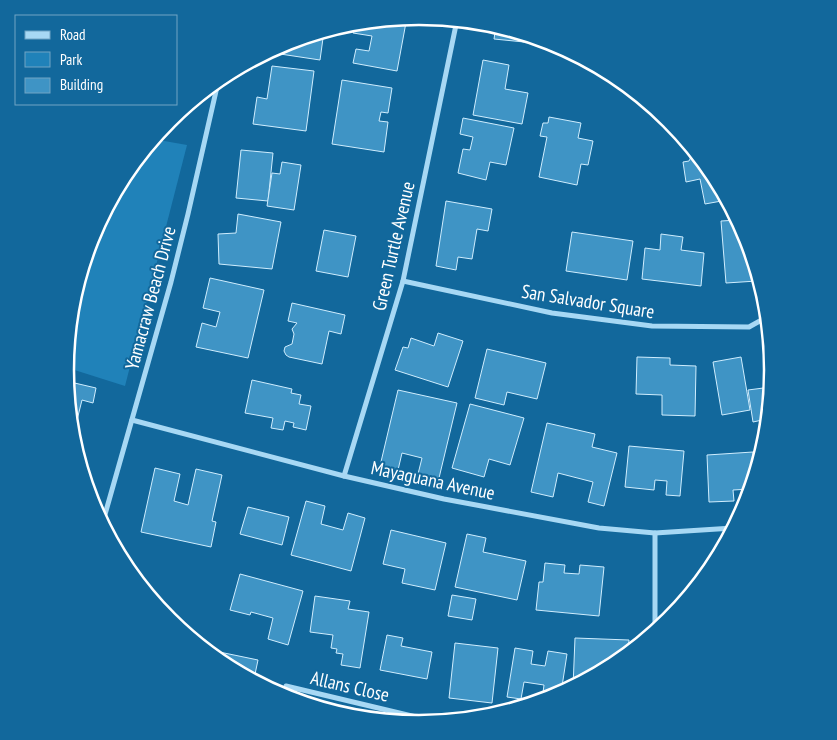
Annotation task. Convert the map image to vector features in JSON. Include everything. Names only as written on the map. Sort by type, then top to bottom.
[{"type":"street","name":"Green Turtle Avenue","points":[[344,476],[404,281],[456,27]]},
{"type":"street","name":"Yamacraw Beach Drive","points":[[105,514],[188,214],[217,90]]},
{"type":"street","name":"San Salvador Square","points":[[404,281],[552,313],[652,326],[749,327],[760,321]]},
{"type":"street","name":"Mayaguana Avenue","points":[[132,420],[344,476],[444,499],[599,528],[655,533],[725,529]]},
{"type":"street","points":[[655,533],[655,621]]},
{"type":"street","name":"Allans Close","points":[[286,686],[405,714]]},
{"type":"green space","points":[[161,140],[187,145],[125,386],[73,370],[76,325],[85,281],[109,217],[145,160]]},
{"type":"building","points":[[405,26],[397,71],[353,63],[356,49],[369,51],[372,36],[353,33],[373,28]]},
{"type":"building","points":[[495,34],[524,42],[524,42],[494,39]]},
{"type":"building","points":[[323,39],[320,60],[280,54]]},
{"type":"building","points":[[483,60],[509,65],[505,89],[528,93],[522,124],[473,115]]},
{"type":"building","points":[[272,66],[314,71],[306,131],[253,124],[257,97],[267,99]]},
{"type":"building","points":[[342,80],[392,88],[388,113],[381,112],[379,121],[388,122],[384,152],[332,144]]},
{"type":"building","points":[[549,117],[581,123],[578,138],[593,141],[588,165],[581,164],[577,185],[539,177],[547,137],[540,136],[543,123],[548,123]]},
{"type":"building","points":[[463,118],[514,128],[506,165],[490,162],[486,180],[458,173],[463,149],[470,150],[473,137],[460,134]]},
{"type":"building","points":[[241,150],[273,153],[268,201],[236,198]]},
{"type":"building","points":[[690,158],[719,201],[705,204],[700,179],[686,182],[683,162],[689,161]]},
{"type":"building","points":[[282,162],[301,165],[294,210],[267,206],[272,173],[280,174]]},
{"type":"building","points":[[446,201],[492,209],[488,231],[477,229],[472,259],[458,257],[456,270],[436,266]]},
{"type":"building","points":[[238,214],[281,222],[272,269],[219,264],[218,234],[236,233]]},
{"type":"building","points":[[730,220],[752,281],[726,283],[721,221]]},
{"type":"building","points":[[324,230],[356,236],[348,277],[316,271]]},
{"type":"building","points":[[572,232],[633,241],[627,280],[566,271]]},
{"type":"building","points":[[661,234],[683,237],[681,250],[704,253],[701,286],[642,279],[645,248],[660,250]]},
{"type":"building","points":[[210,278],[264,290],[248,358],[196,347],[202,323],[216,327],[220,312],[203,308]]},
{"type":"building","points":[[292,303],[345,315],[341,334],[329,331],[322,364],[289,357],[284,351],[285,347],[292,344],[294,334],[292,329],[297,323],[288,321]]},
{"type":"building","points":[[438,333],[463,341],[448,387],[395,370],[403,347],[408,348],[411,338],[434,346]]},
{"type":"building","points":[[487,349],[546,363],[537,399],[507,392],[504,405],[475,398]]},
{"type":"building","points":[[637,357],[670,358],[670,365],[696,366],[695,416],[662,415],[662,395],[636,394]]},
{"type":"building","points":[[741,357],[750,410],[722,415],[713,362]]},
{"type":"building","points":[[252,380],[292,389],[291,393],[301,395],[299,404],[311,406],[306,430],[293,427],[294,423],[285,421],[283,430],[271,428],[273,418],[245,413]]},
{"type":"building","points":[[74,383],[96,388],[93,403],[82,400],[77,420]]},
{"type":"building","points":[[763,388],[760,420],[753,422],[748,390]]},
{"type":"building","points":[[398,390],[457,403],[439,478],[418,474],[422,458],[402,453],[398,470],[380,466]]},
{"type":"building","points":[[470,404],[524,418],[510,465],[489,459],[484,477],[452,468]]},
{"type":"building","points":[[547,423],[595,434],[592,447],[617,453],[604,506],[588,502],[593,482],[558,473],[553,497],[531,492]]},
{"type":"building","points":[[629,446],[684,451],[680,496],[666,495],[667,481],[655,480],[654,490],[625,487]]},
{"type":"building","points":[[753,452],[742,489],[733,490],[734,501],[709,502],[707,455]]},
{"type":"building","points":[[155,468],[180,474],[174,501],[188,505],[196,469],[222,475],[212,521],[216,522],[211,547],[141,532]]},
{"type":"building","points":[[306,501],[325,506],[321,524],[343,530],[348,513],[365,518],[351,571],[291,555]]},
{"type":"building","points":[[248,507],[289,517],[282,545],[240,534]]},
{"type":"building","points":[[391,530],[446,543],[435,590],[402,583],[405,569],[383,564]]},
{"type":"building","points":[[467,534],[486,538],[483,552],[526,561],[517,600],[455,587]]},
{"type":"building","points":[[545,563],[565,565],[564,573],[579,574],[580,565],[604,567],[599,616],[536,610],[539,582],[543,582]]},
{"type":"building","points":[[240,574],[303,591],[288,645],[268,639],[273,618],[251,612],[250,615],[230,610]]},
{"type":"building","points":[[452,595],[476,599],[472,620],[448,616]]},
{"type":"building","points":[[315,596],[350,601],[348,609],[369,612],[360,668],[341,665],[343,654],[336,653],[337,649],[331,648],[333,635],[310,632]]},
{"type":"building","points":[[387,635],[403,638],[401,646],[432,652],[427,679],[380,670]]},
{"type":"building","points":[[575,638],[629,640],[629,644],[610,657],[573,678]]},
{"type":"building","points":[[455,643],[498,648],[492,703],[449,698]]},
{"type":"building","points":[[515,648],[533,651],[531,664],[545,666],[548,651],[567,654],[562,683],[543,692],[544,685],[524,682],[521,699],[507,697]]},
{"type":"building","points":[[220,652],[258,660],[255,674]]}]
